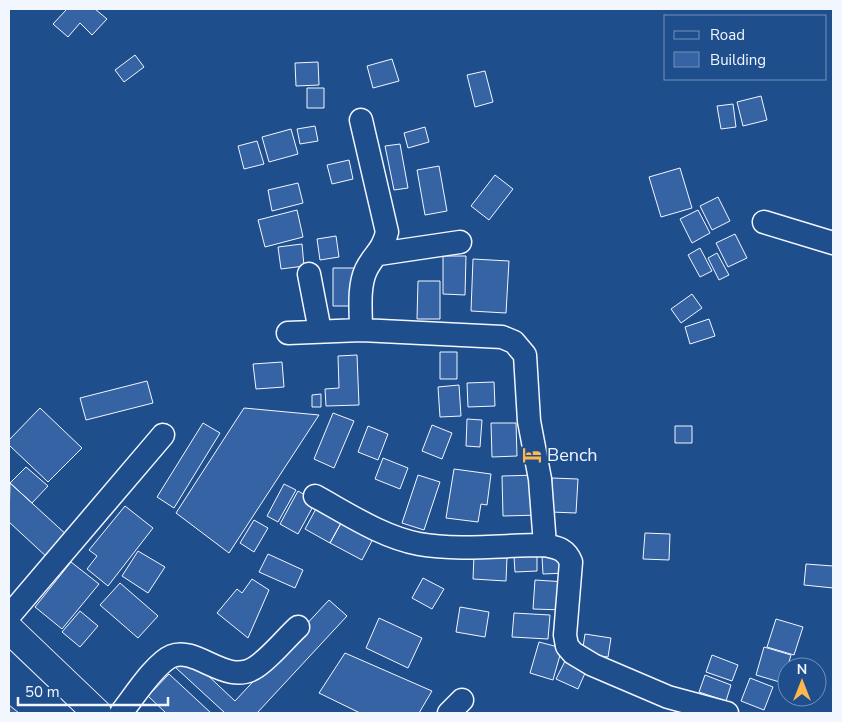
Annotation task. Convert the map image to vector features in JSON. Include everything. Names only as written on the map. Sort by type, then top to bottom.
[{"type":"highway","points":[[9,629],[97,713]]},
{"type":"street","points":[[361,120],[387,232],[385,244],[367,268],[361,287],[361,330]]},
{"type":"street","points":[[764,222],[833,243]]},
{"type":"street","points":[[379,254],[460,242]]},
{"type":"street","points":[[309,274],[320,331]]},
{"type":"street","points":[[288,333],[361,330],[502,337],[514,342],[525,356],[529,421],[540,479],[545,545]]},
{"type":"street","points":[[9,616],[163,435]]},
{"type":"street","points":[[315,496],[386,534],[418,544],[442,547],[545,545],[561,549],[568,553],[571,562],[566,635],[567,646],[573,654],[664,705],[727,713]]},
{"type":"street","points":[[121,713],[160,665],[171,656],[183,654],[220,670],[243,673],[255,668],[298,627]]},
{"type":"building","points":[[67,9],[95,9],[107,19],[92,35],[80,23],[68,37],[53,24]]},
{"type":"building","points":[[135,55],[144,67],[124,82],[115,70]]},
{"type":"building","points":[[392,59],[399,81],[373,88],[367,66]]},
{"type":"building","points":[[318,62],[319,85],[296,86],[295,63]]},
{"type":"building","points":[[485,71],[493,102],[475,107],[467,75]]},
{"type":"building","points":[[307,88],[324,88],[324,108],[307,108]]},
{"type":"building","points":[[761,96],[767,120],[743,126],[737,102]]},
{"type":"building","points":[[733,104],[736,127],[721,129],[717,106]]},
{"type":"building","points":[[315,126],[318,141],[300,144],[297,129]]},
{"type":"building","points":[[425,127],[429,142],[408,148],[404,133]]},
{"type":"building","points":[[291,129],[298,154],[269,162],[262,137]]},
{"type":"building","points":[[257,141],[264,164],[244,169],[238,146]]},
{"type":"building","points":[[400,144],[408,188],[394,190],[385,146]]},
{"type":"building","points":[[349,160],[353,179],[332,184],[327,165]]},
{"type":"building","points":[[439,166],[447,211],[425,215],[417,170]]},
{"type":"building","points":[[680,168],[692,208],[661,217],[649,177]]},
{"type":"building","points":[[495,175],[513,189],[489,220],[471,206]]},
{"type":"building","points":[[298,183],[303,203],[272,211],[268,190]]},
{"type":"building","points":[[718,197],[730,221],[712,230],[700,206]]},
{"type":"building","points":[[297,210],[303,237],[265,247],[258,220]]},
{"type":"building","points":[[698,210],[710,233],[692,243],[680,219]]},
{"type":"building","points":[[735,234],[747,258],[728,267],[716,243]]},
{"type":"building","points":[[336,236],[339,257],[320,260],[317,239]]},
{"type":"building","points":[[302,244],[304,266],[281,269],[278,247]]},
{"type":"building","points":[[700,248],[712,271],[700,277],[688,255]]},
{"type":"building","points":[[717,253],[729,275],[719,280],[708,258]]},
{"type":"building","points":[[443,256],[466,256],[465,295],[443,294]]},
{"type":"building","points":[[473,259],[509,261],[506,313],[471,311]]},
{"type":"building","points":[[333,268],[356,268],[355,306],[333,306]]},
{"type":"building","points":[[418,281],[440,281],[440,319],[417,319]]},
{"type":"building","points":[[692,294],[702,308],[681,323],[671,309]]},
{"type":"building","points":[[709,319],[715,336],[690,344],[685,327]]},
{"type":"building","points":[[440,352],[457,352],[457,379],[440,379]]},
{"type":"building","points":[[357,355],[359,405],[326,406],[325,389],[339,388],[338,356]]},
{"type":"building","points":[[282,362],[284,387],[256,389],[253,364]]},
{"type":"building","points":[[147,381],[153,403],[86,420],[80,398]]},
{"type":"building","points":[[494,382],[495,406],[468,407],[467,383]]},
{"type":"building","points":[[459,385],[461,416],[440,417],[438,387]]},
{"type":"building","points":[[321,394],[321,407],[312,407],[312,395]]},
{"type":"building","points":[[40,408],[82,448],[48,482],[9,445],[9,440]]},
{"type":"building","points":[[244,408],[319,415],[229,553],[176,513]]},
{"type":"building","points":[[333,413],[354,421],[334,468],[314,459]]},
{"type":"building","points":[[467,419],[482,420],[480,447],[466,446]]},
{"type":"building","points":[[203,423],[220,433],[174,508],[157,497]]},
{"type":"building","points":[[491,423],[516,423],[517,456],[492,457]]},
{"type":"building","points":[[432,425],[452,433],[442,459],[422,451]]},
{"type":"building","points":[[368,426],[388,434],[378,460],[358,452]]},
{"type":"building","points":[[675,426],[692,426],[692,443],[675,443]]},
{"type":"building","points":[[383,458],[408,468],[400,489],[375,479]]},
{"type":"building","points":[[26,467],[48,486],[32,503],[10,483]]},
{"type":"building","points":[[454,469],[491,474],[487,505],[481,504],[478,522],[446,518]]},
{"type":"building","points":[[418,475],[440,482],[424,530],[402,523]]},
{"type":"building","points":[[539,475],[540,515],[503,516],[502,476]]},
{"type":"building","points":[[552,478],[578,479],[576,513],[551,512]]},
{"type":"building","points":[[10,483],[69,537],[49,559],[9,522]]},
{"type":"building","points":[[284,484],[296,490],[278,522],[267,516]]},
{"type":"building","points":[[298,491],[316,501],[298,534],[280,524]]},
{"type":"building","points":[[318,505],[344,518],[330,543],[305,529]]},
{"type":"building","points":[[125,506],[153,528],[108,586],[87,569],[97,556],[89,550]]},
{"type":"building","points":[[254,520],[268,528],[254,552],[240,543]]},
{"type":"building","points":[[342,521],[374,537],[362,560],[330,543]]},
{"type":"building","points":[[645,533],[670,534],[669,560],[643,559]]},
{"type":"building","points":[[138,551],[165,567],[148,593],[122,576]]},
{"type":"building","points":[[268,554],[303,570],[295,588],[259,572]]},
{"type":"building","points":[[474,555],[507,557],[506,581],[473,579]]},
{"type":"building","points":[[537,556],[537,571],[515,572],[514,557]]},
{"type":"building","points":[[566,556],[567,573],[543,574],[542,557]]},
{"type":"building","points":[[71,562],[99,584],[62,629],[35,607]]},
{"type":"building","points":[[806,564],[833,566],[833,588],[804,585]]},
{"type":"building","points":[[423,578],[444,589],[432,609],[412,598]]},
{"type":"building","points":[[252,579],[269,590],[248,638],[217,613],[237,589],[242,593]]},
{"type":"building","points":[[535,580],[566,582],[564,610],[533,609]]},
{"type":"building","points":[[120,583],[158,616],[138,638],[100,605]]},
{"type":"building","points":[[329,600],[347,616],[257,713],[225,713],[175,667],[186,655],[235,701]]},
{"type":"building","points":[[460,607],[489,612],[485,637],[456,632]]},
{"type":"building","points":[[80,611],[98,626],[80,647],[62,632]]},
{"type":"building","points":[[514,613],[550,615],[548,639],[512,637]]},
{"type":"building","points":[[379,618],[422,638],[408,668],[366,648]]},
{"type":"building","points":[[776,619],[803,627],[794,655],[767,647]]},
{"type":"building","points":[[585,634],[611,638],[608,657],[582,654]]},
{"type":"building","points":[[539,642],[562,648],[553,680],[530,673]]},
{"type":"building","points":[[764,647],[791,655],[790,657],[777,657],[777,681],[756,675]]},
{"type":"building","points":[[345,653],[432,691],[419,713],[360,713],[319,693]]},
{"type":"building","points":[[712,655],[738,665],[732,681],[706,672]]},
{"type":"building","points":[[565,661],[586,671],[578,689],[556,679]]},
{"type":"building","points":[[169,674],[211,713],[166,713],[148,696]]},
{"type":"building","points":[[705,675],[731,685],[726,701],[699,692]]},
{"type":"building","points":[[750,678],[773,687],[764,710],[741,701]]},
{"type":"building","points":[[9,705],[19,713],[9,713]]},
{"type":"place","name":"Bench","points":[[532,455]]}]
